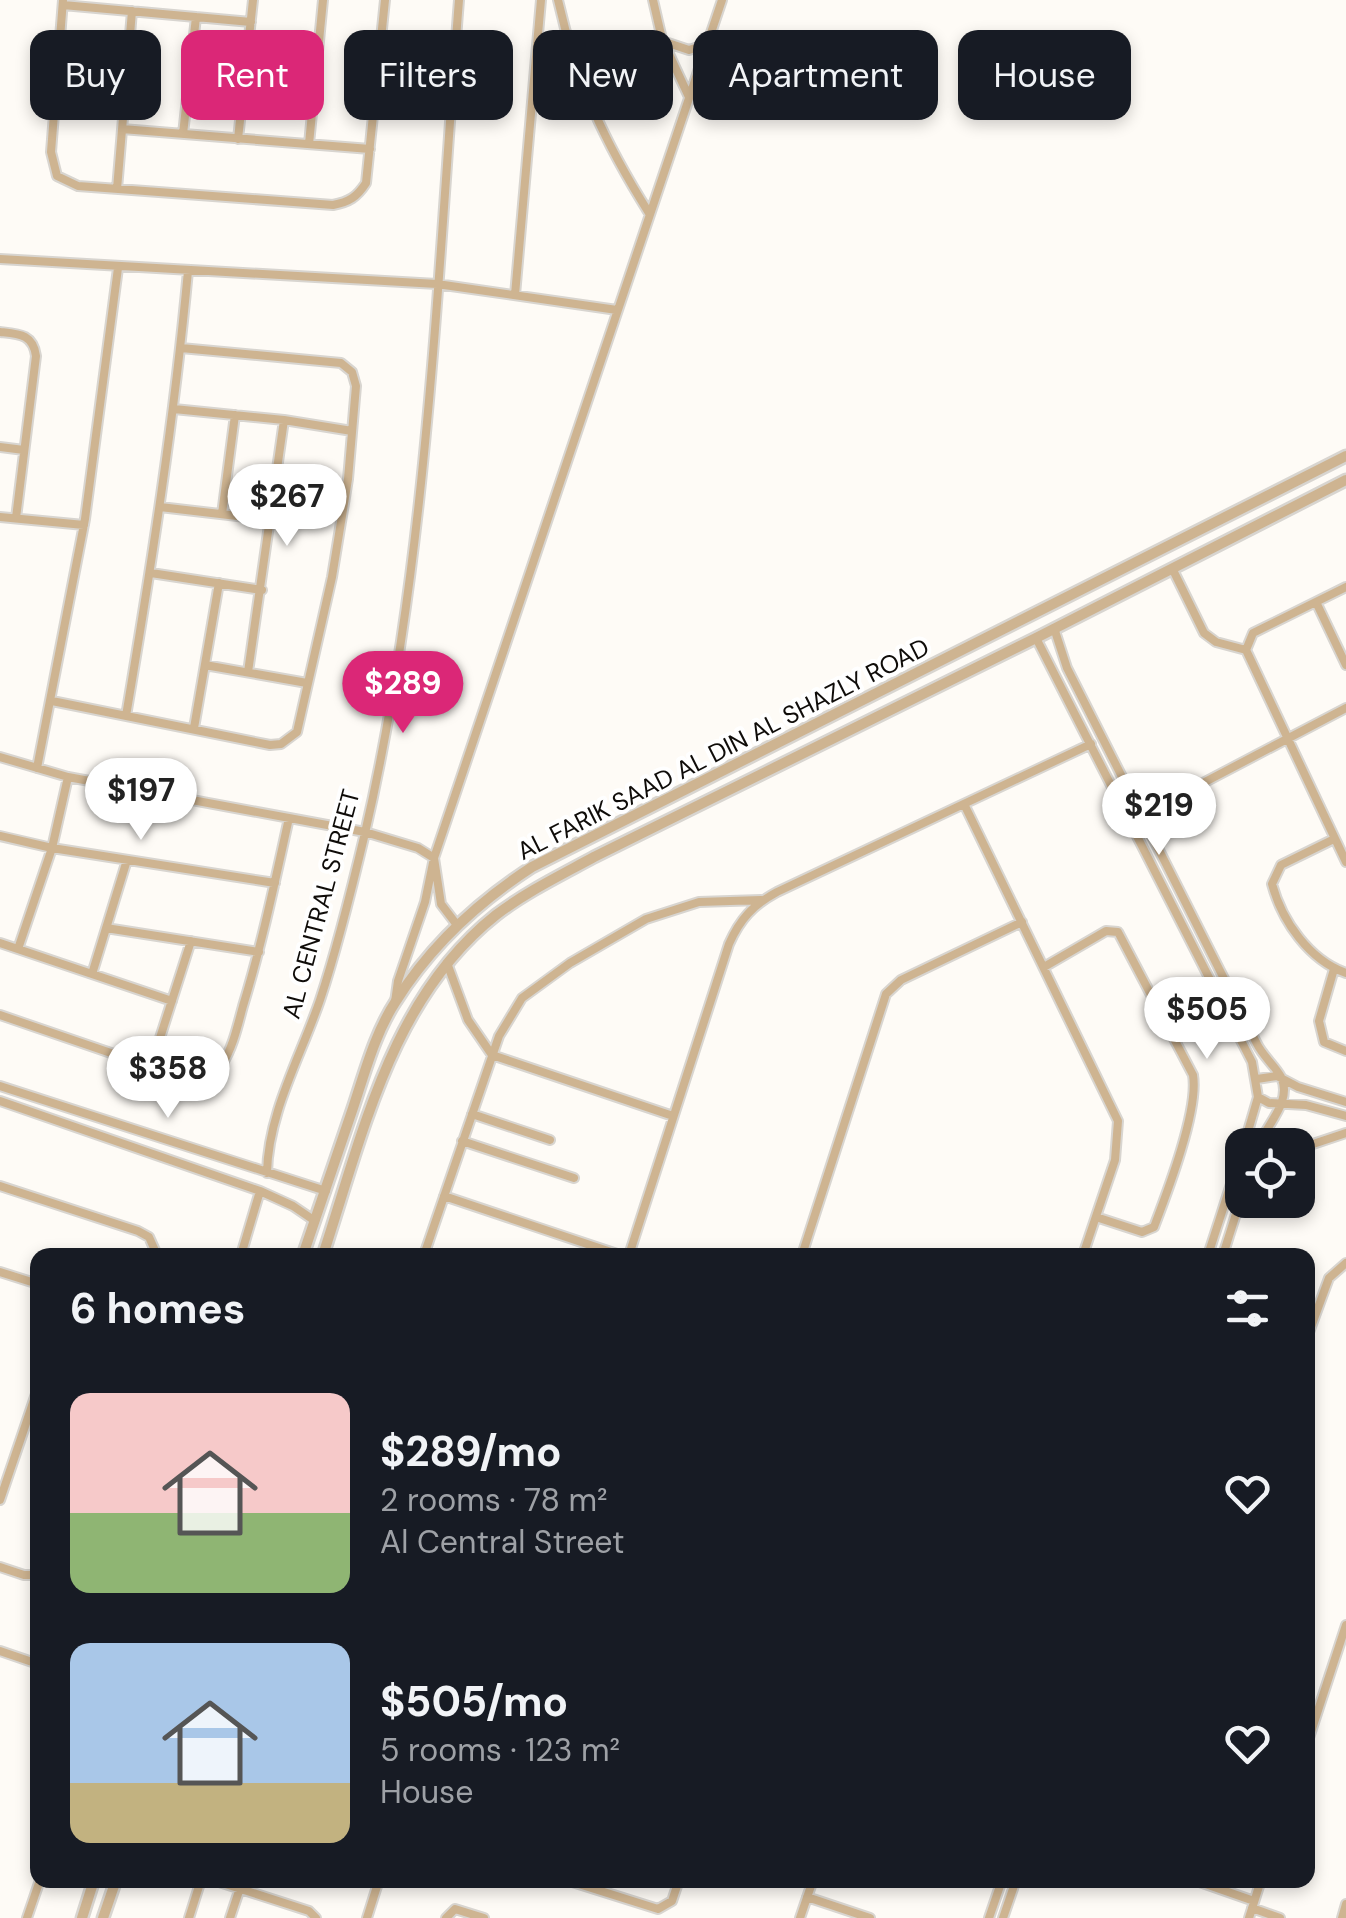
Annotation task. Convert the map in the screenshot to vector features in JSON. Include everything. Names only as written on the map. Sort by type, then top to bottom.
[{"type":"street","points":[[238,139],[253,0]]},
{"type":"street","points":[[308,144],[322,0]]},
{"type":"street","points":[[251,22],[63,2],[52,166],[57,176],[67,183],[118,189],[333,205],[346,202],[366,184],[384,0]]},
{"type":"street","name":"AL CENTRAL STREET","points":[[267,1173],[274,1122],[321,998],[366,832],[412,575],[459,0]]},
{"type":"street","points":[[515,295],[540,0]]},
{"type":"street","points":[[558,0],[568,46],[589,105],[616,161],[650,213]]},
{"type":"street","points":[[653,0],[660,30]]},
{"type":"street","points":[[712,30],[722,0]]},
{"type":"street","points":[[118,189],[132,11]]},
{"type":"street","points":[[183,134],[196,17]]},
{"type":"street","points":[[673,63],[689,97]]},
{"type":"street","points":[[395,1002],[400,970],[425,902],[434,858],[693,86]]},
{"type":"street","points":[[122,130],[370,149]]},
{"type":"street","points":[[0,258],[437,284],[617,310]]},
{"type":"street","points":[[37,768],[84,525],[118,268]]},
{"type":"street","points":[[126,716],[174,409],[188,271]]},
{"type":"street","points":[[0,332],[27,336],[36,356],[16,518]]},
{"type":"street","points":[[52,701],[270,745],[282,744],[297,732],[332,577],[352,431],[356,386],[352,372],[340,363],[181,348]]},
{"type":"street","points":[[174,409],[352,431]]},
{"type":"street","points":[[222,514],[235,415]]},
{"type":"street","points":[[248,672],[284,420]]},
{"type":"street","points":[[0,447],[24,450]]},
{"type":"street","name":"AL FARIK SAAD AL DIN AL SHAZLY ROAD","points":[[305,1248],[378,1039],[395,1002],[426,958],[489,896],[532,866],[1346,456]]},
{"type":"street","name":"AL FARIK SAAD AL DIN AL SHAZLY ROAD","points":[[325,1248],[389,1060],[408,1020],[447,963],[476,932],[535,889],[1346,480]]},
{"type":"street","points":[[160,507],[272,520]]},
{"type":"street","points":[[0,517],[84,525]]},
{"type":"street","points":[[1172,568],[1204,633],[1216,642],[1246,650]]},
{"type":"street","points":[[151,573],[262,590]]},
{"type":"street","points":[[194,728],[219,583]]},
{"type":"street","points":[[1346,587],[1253,633],[1246,650],[1346,862]]},
{"type":"street","points":[[1316,602],[1346,665]]},
{"type":"street","points":[[1054,628],[1067,668],[1260,1049],[1281,1078],[1281,1103],[1266,1128]]},
{"type":"street","points":[[1036,638],[1248,1054],[1257,1079],[1258,1097],[1250,1128]]},
{"type":"street","points":[[204,665],[307,683]]},
{"type":"street","points":[[1055,675],[1067,668]]},
{"type":"street","points":[[1142,814],[1346,708]]},
{"type":"street","points":[[631,1248],[733,934],[748,912],[762,900],[1092,744]]},
{"type":"street","points":[[0,757],[68,777],[366,832],[418,848],[434,858],[442,904],[458,925]]},
{"type":"street","points":[[713,776],[712,788],[722,794]]},
{"type":"street","points":[[1111,782],[1123,776]]},
{"type":"street","points":[[18,949],[52,848],[68,777]]},
{"type":"street","points":[[684,790],[694,797],[689,810]]},
{"type":"street","points":[[964,804],[1118,1121],[1115,1160],[1085,1248]]},
{"type":"street","points":[[0,1015],[196,1080],[212,1074],[224,1061],[236,1030],[259,952],[289,818]]},
{"type":"street","points":[[0,836],[274,884]]},
{"type":"street","points":[[1334,839],[1281,865],[1272,884],[1309,951],[1346,973]]},
{"type":"street","points":[[92,974],[128,860]]},
{"type":"street","points":[[1156,869],[1162,869],[1166,863]]},
{"type":"street","points":[[1162,881],[1166,875],[1173,876]]},
{"type":"street","points":[[426,1248],[492,1055],[509,1016],[522,998],[539,983],[658,914],[699,902],[762,900]]},
{"type":"street","points":[[804,1248],[886,994],[901,980],[1022,922]]},
{"type":"street","points":[[106,928],[259,952]]},
{"type":"street","points":[[1044,967],[1106,931],[1118,932],[1193,1076],[1194,1100],[1154,1228],[1142,1232],[1096,1217]]},
{"type":"street","points":[[150,1066],[191,941]]},
{"type":"street","points":[[0,943],[172,1001]]},
{"type":"street","points":[[447,963],[468,1020],[492,1055],[674,1116]]},
{"type":"street","points":[[1334,968],[1318,1028],[1324,1042],[1346,1051]]},
{"type":"street","points":[[1248,1054],[1256,1056],[1260,1049]]},
{"type":"street","points":[[1257,1079],[1269,1075],[1281,1078],[1346,1102]]},
{"type":"street","points":[[0,1086],[326,1191]]},
{"type":"street","points":[[1308,1105],[1310,1091]]},
{"type":"street","points":[[1258,1097],[1346,1116]]},
{"type":"street","points":[[0,1101],[260,1191],[293,1206],[314,1222]]},
{"type":"street","points":[[351,1114],[354,1127],[360,1129],[367,1123]]},
{"type":"street","points":[[472,1114],[550,1140]]},
{"type":"street","points":[[1315,1143],[1346,1133]]},
{"type":"street","points":[[462,1142],[574,1178]]},
{"type":"street","points":[[338,1151],[350,1148],[355,1160]]},
{"type":"street","points":[[293,1206],[302,1184]]},
{"type":"street","points":[[0,1186],[138,1231],[149,1236],[153,1248]]},
{"type":"street","points":[[243,1248],[260,1191]]},
{"type":"street","points":[[444,1196],[599,1248]]},
{"type":"street","points":[[1210,1248],[1225,1203]]},
{"type":"street","points":[[1225,1248],[1235,1218]]},
{"type":"street","points":[[1315,1316],[1329,1278],[1346,1263]]},
{"type":"street","points":[[0,1272],[30,1281]]},
{"type":"street","points":[[0,1500],[30,1410]]},
{"type":"street","points":[[0,1567],[30,1574]]},
{"type":"street","points":[[1315,1722],[1343,1645],[1346,1625]]},
{"type":"street","points":[[0,1651],[30,1661]]},
{"type":"street","points":[[27,1918],[37,1888]]},
{"type":"street","points":[[82,1918],[91,1888]]},
{"type":"street","points":[[103,1918],[113,1888]]},
{"type":"street","points":[[189,1918],[198,1888]]},
{"type":"street","points":[[230,1918],[240,1888],[308,1910],[316,1918]]},
{"type":"street","points":[[367,1918],[376,1888]]},
{"type":"street","points":[[591,1888],[658,1909],[672,1901],[676,1888]]},
{"type":"street","points":[[800,1918],[810,1888]]},
{"type":"street","points":[[989,1918],[999,1888]]},
{"type":"street","points":[[1003,1918],[1013,1888]]},
{"type":"street","points":[[1210,1888],[1280,1918]]},
{"type":"street","points":[[807,1897],[870,1918]]},
{"type":"street","points":[[1342,1918],[1346,1904]]},
{"type":"street","points":[[446,1918],[455,1909],[484,1918]]}]
